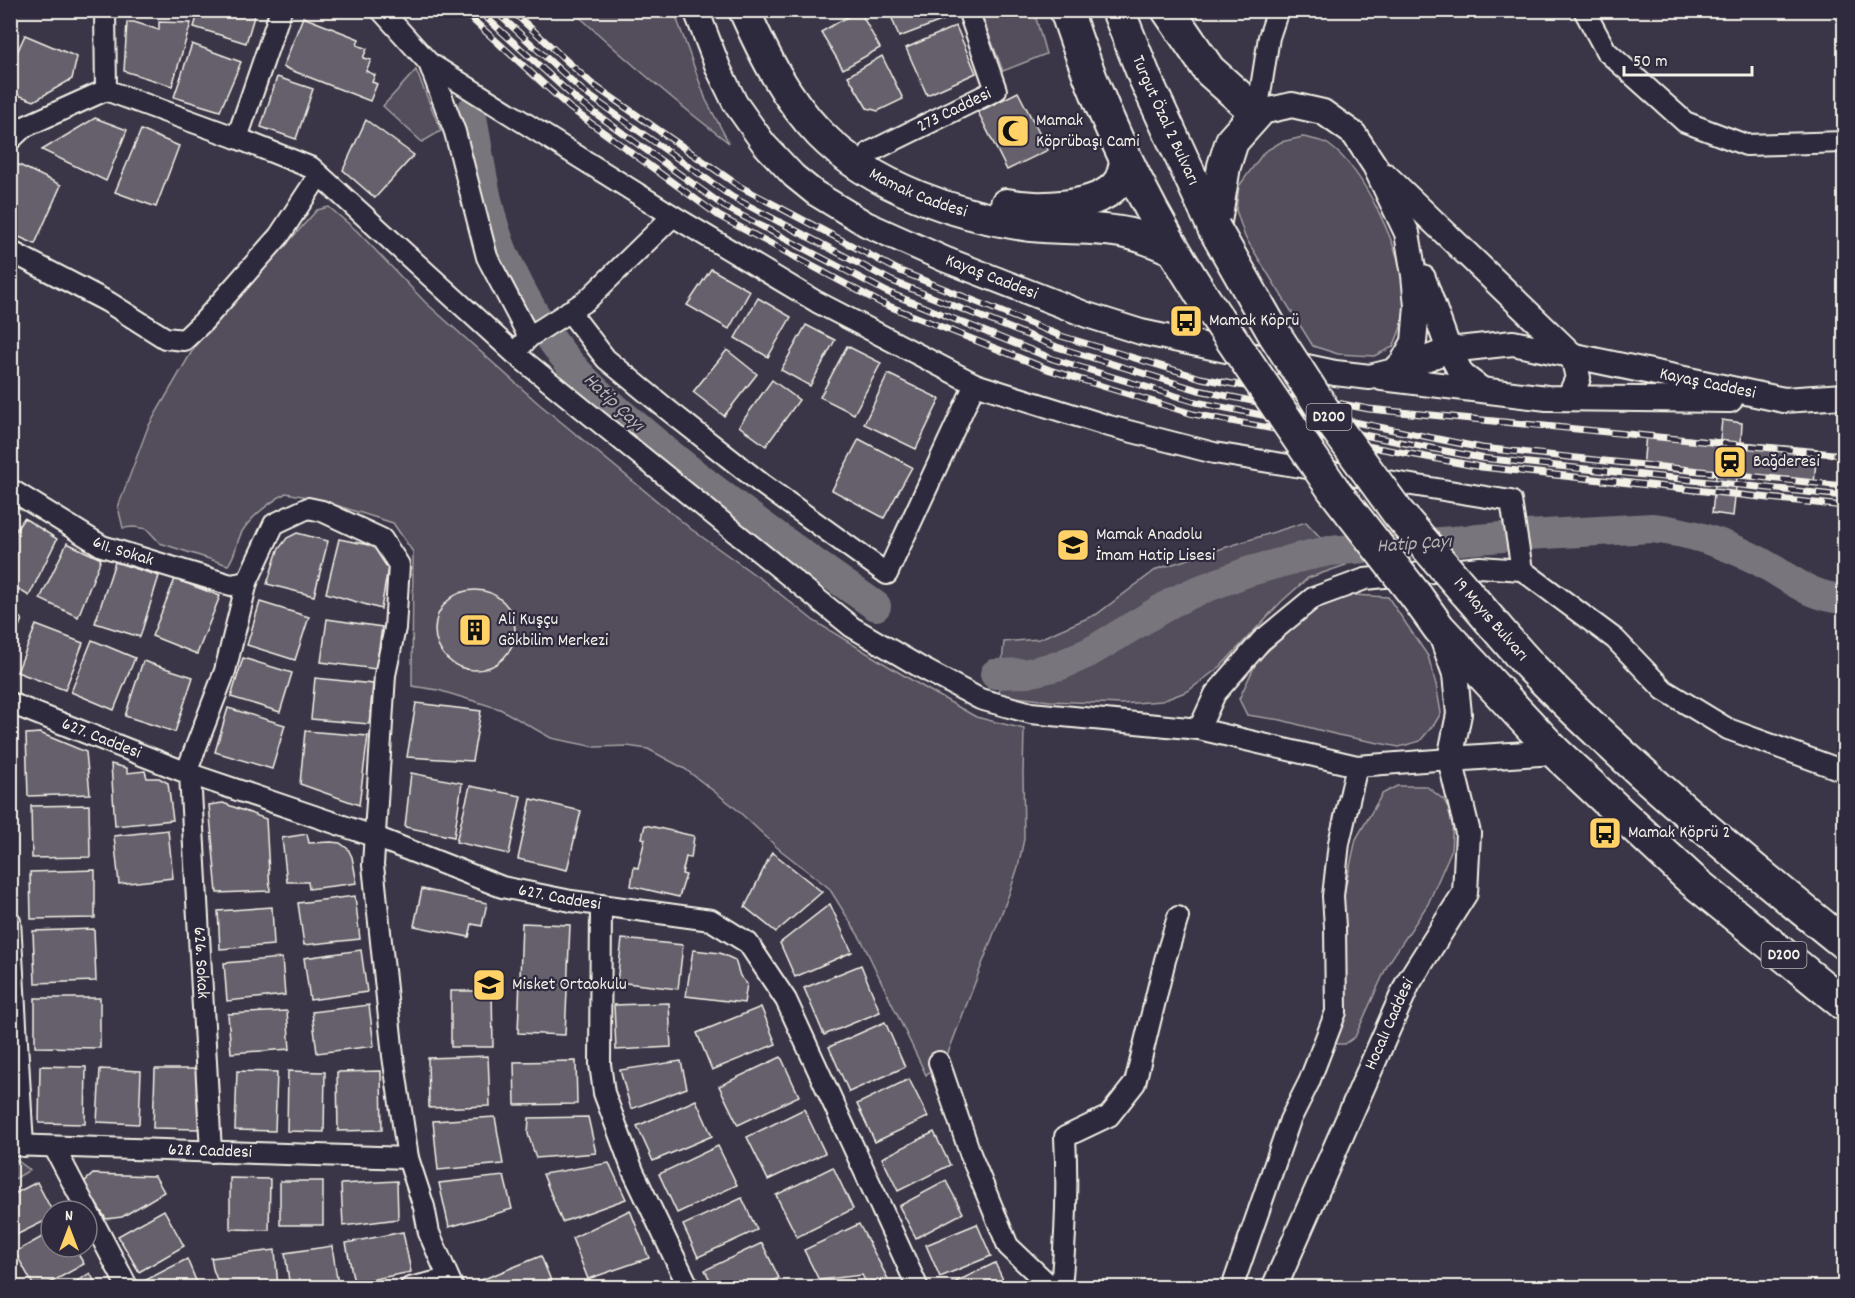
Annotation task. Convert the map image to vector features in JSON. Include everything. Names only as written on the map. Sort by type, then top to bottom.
[{"type":"highway","name":"D200","points":[[1066,10],[1079,50],[1126,159],[1173,250],[1333,489],[1439,628],[1555,752],[1692,879],[1845,1004]]},
{"type":"highway","name":"Turgut Özal 2 Bulvarı","points":[[1118,10],[1145,78],[1214,228]]},
{"type":"highway","points":[[1168,10],[1209,70],[1257,113],[1232,141],[1224,166],[1214,228]]},
{"type":"highway","name":"19 Mayıs Bulvarı","points":[[1214,228],[1275,335],[1326,414],[1398,513],[1533,669],[1680,806],[1753,869],[1845,943]]},
{"type":"main road","name":"Mamak Caddesi","points":[[744,10],[772,68],[788,94],[819,133],[837,150],[885,181],[941,205],[982,217],[1044,228],[1124,232],[1173,250]]},
{"type":"main road","name":"Mamak Caddesi","points":[[760,10],[802,89],[832,125],[870,152],[925,183],[959,194],[1017,207],[1075,204],[1101,197],[1119,181],[1126,159]]},
{"type":"street","points":[[105,10],[106,90]]},
{"type":"street","points":[[237,138],[281,10]]},
{"type":"street","points":[[381,10],[429,63],[673,216],[817,302],[975,384],[1109,426],[1214,453],[1511,501],[1522,570]]},
{"type":"street","name":"Kayaş Caddesi","points":[[696,10],[719,70],[735,103],[764,144],[794,176],[815,193],[866,224],[944,259],[1087,315],[1142,332],[1335,373],[1370,377],[1394,371],[1449,350],[1513,343],[1784,400],[1845,396]]},
{"type":"street","name":"273 Caddesi","points":[[870,152],[996,90],[968,10]]},
{"type":"street","points":[[1278,10],[1269,38],[1257,113],[1292,105],[1323,112],[1354,134],[1376,166],[1407,233],[1449,350],[1462,375],[1482,390]]},
{"type":"street","points":[[1584,10],[1606,51],[1685,122],[1746,145],[1845,142]]},
{"type":"street","points":[[429,63],[455,132],[487,257],[534,334]]},
{"type":"street","points":[[15,129],[106,90],[312,168],[514,353],[852,627],[980,699],[1031,713],[1199,729],[1357,766],[1555,752]]},
{"type":"street","points":[[1376,166],[1573,356],[1578,378],[1569,398]]},
{"type":"street","points":[[10,251],[108,302],[165,338],[184,340],[203,322],[279,236],[319,175]]},
{"type":"street","points":[[514,353],[534,334],[587,300],[673,216]]},
{"type":"street","points":[[1394,371],[1402,363],[1414,342],[1417,306],[1407,233]]},
{"type":"street","points":[[563,315],[606,359],[668,410],[762,484],[887,574],[975,384]]},
{"type":"street","points":[[1370,377],[1547,398],[1784,400]]},
{"type":"street","name":"611. Sokak","points":[[10,489],[102,546],[231,585],[247,582]]},
{"type":"street","points":[[188,774],[225,670],[247,582],[274,524],[308,508],[322,511],[382,539],[399,565],[395,628],[385,675],[373,836],[377,910],[393,1056],[408,1158],[424,1207],[429,1233],[450,1283],[410,1287]]},
{"type":"street","points":[[1199,729],[1215,694],[1261,641],[1313,598],[1365,579],[1480,567],[1522,570],[1615,639],[1664,690],[1728,729],[1845,771]]},
{"type":"street","points":[[1439,628],[1455,674],[1459,714],[1449,759]]},
{"type":"street","name":"627. Caddesi","points":[[10,703],[188,774],[373,836],[502,887],[571,901],[711,920],[748,943],[786,1000],[918,1287]]},
{"type":"street","name":"Hocalı Caddesi","points":[[1274,1287],[1408,983],[1465,893],[1468,833],[1449,759]]},
{"type":"street","points":[[1232,1287],[1290,1120],[1309,1082],[1336,1012],[1334,897],[1339,843],[1357,766]]},
{"type":"street","name":"626. Sokak","points":[[188,774],[211,1152]]},
{"type":"street","points":[[1753,869],[1845,925]]},
{"type":"street","points":[[601,905],[600,1064],[604,1093],[633,1171],[689,1287]]},
{"type":"street","points":[[939,1062],[970,1156],[1008,1246],[1048,1284],[1062,1287],[1067,1226],[1065,1137],[1109,1116],[1135,1083],[1178,916]]},
{"type":"street","points":[[10,921],[17,1145]]},
{"type":"street","name":"628. Caddesi","points":[[17,1145],[408,1158]]},
{"type":"street","points":[[54,1147],[128,1287]]},
{"type":"shaded area","points":[[573,11],[674,11],[706,100],[729,143],[650,79]]},
{"type":"shaded area","points":[[980,11],[1034,11],[1046,54],[1003,71]]},
{"type":"shaded area","points":[[416,70],[441,131],[422,142],[383,106]]},
{"type":"shaded area","points":[[1303,137],[1329,145],[1355,172],[1378,211],[1396,253],[1405,290],[1406,305],[1393,347],[1374,356],[1338,354],[1313,346],[1245,237],[1236,210],[1239,186],[1264,152],[1281,142]]},
{"type":"shaded area","points":[[329,207],[357,231],[425,302],[538,403],[691,529],[765,582],[814,621],[918,684],[976,717],[1024,729],[1024,839],[1018,867],[948,1053],[926,1075],[862,941],[829,888],[779,849],[733,806],[685,769],[648,749],[627,746],[595,747],[551,738],[500,709],[438,690],[412,686],[413,552],[393,523],[313,498],[286,493],[262,509],[247,524],[228,565],[160,543],[147,529],[123,528],[118,507],[148,427],[195,346],[317,210]]},
{"type":"shaded area","points":[[1306,522],[1346,565],[1308,578],[1281,602],[1221,666],[1188,691],[1162,701],[1121,704],[1050,701],[999,695],[1004,642],[1039,639],[1097,614],[1157,569]]},
{"type":"shaded area","points":[[1353,595],[1388,597],[1428,656],[1441,713],[1420,741],[1399,747],[1338,735],[1281,720],[1247,715],[1239,699],[1257,661],[1318,605]]},
{"type":"shaded area","points":[[1397,786],[1426,786],[1444,800],[1453,817],[1451,851],[1428,904],[1388,964],[1355,1037],[1345,1044],[1336,1044],[1342,1015],[1344,893],[1356,839],[1382,794]]},
{"type":"shaded area","points":[[10,1159],[15,1159],[30,1170],[11,1181]]},
{"type":"building","points":[[199,10],[256,10],[246,43],[194,27]]},
{"type":"building","points":[[810,10],[828,10],[812,17]]},
{"type":"building","points":[[859,10],[880,48],[843,69],[821,32]]},
{"type":"building","points":[[889,10],[946,10],[949,18],[899,37]]},
{"type":"building","points":[[303,17],[359,39],[357,45],[367,49],[363,58],[371,60],[366,71],[375,75],[372,82],[377,84],[370,101],[283,67]]},
{"type":"building","points":[[127,22],[159,30],[159,22],[191,23],[172,86],[124,71]]},
{"type":"building","points":[[956,26],[976,73],[927,95],[906,48]]},
{"type":"building","points":[[10,31],[17,34],[10,49]]},
{"type":"building","points":[[25,35],[77,57],[72,79],[34,101],[10,92],[10,68]]},
{"type":"building","points":[[192,44],[241,62],[220,111],[174,97]]},
{"type":"building","points":[[882,56],[903,99],[878,111],[867,108],[848,76]]},
{"type":"building","points":[[277,77],[313,89],[296,139],[261,127]]},
{"type":"building","name":"Mamak Köprübaşı Cami","points":[[1018,92],[1048,150],[1007,170],[978,112]]},
{"type":"building","points":[[95,118],[127,130],[106,181],[42,150]]},
{"type":"building","points":[[366,120],[414,155],[375,198],[343,170]]},
{"type":"building","points":[[141,130],[179,146],[156,207],[115,192]]},
{"type":"building","points":[[17,164],[61,185],[35,244],[10,233],[10,171]]},
{"type":"building","points":[[711,269],[750,291],[729,329],[687,305]]},
{"type":"building","points":[[758,298],[791,317],[768,357],[735,338]]},
{"type":"building","points":[[806,325],[835,340],[810,386],[781,370]]},
{"type":"building","points":[[847,346],[881,363],[854,414],[820,397]]},
{"type":"building","points":[[727,350],[757,374],[724,416],[693,392]]},
{"type":"building","points":[[888,374],[940,399],[916,449],[864,424]]},
{"type":"building","points":[[772,380],[799,400],[766,446],[739,426]]},
{"type":"building","points":[[1722,420],[1742,423],[1741,442],[1817,449],[1814,484],[1737,477],[1733,516],[1712,513],[1716,475],[1643,469],[1646,434],[1720,440]]},
{"type":"building","points":[[859,439],[912,467],[884,518],[832,490]]},
{"type":"building","points":[[24,518],[57,539],[29,596],[10,584],[10,539]]},
{"type":"building","points":[[297,533],[328,541],[314,596],[267,584],[278,550],[287,538]]},
{"type":"building","points":[[339,539],[374,546],[388,568],[381,609],[326,593]]},
{"type":"building","points":[[67,543],[101,559],[78,617],[40,599]]},
{"type":"building","points":[[115,562],[159,576],[140,637],[95,623]]},
{"type":"building","points":[[175,579],[220,596],[197,654],[152,636]]},
{"type":"building","name":"Ali Kuşçu Gökbilim Merkezi","points":[[475,590],[490,593],[503,602],[512,615],[515,630],[512,645],[503,658],[490,667],[475,670],[460,667],[447,658],[438,645],[435,630],[438,615],[447,602],[460,593]]},
{"type":"building","points":[[260,602],[309,617],[295,660],[247,645]]},
{"type":"building","points":[[10,612],[22,619],[10,649]]},
{"type":"building","points":[[327,619],[382,627],[376,669],[321,662]]},
{"type":"building","points":[[36,625],[83,643],[65,690],[17,672]]},
{"type":"building","points":[[92,640],[135,658],[114,710],[71,692]]},
{"type":"building","points":[[243,658],[292,673],[280,712],[231,697]]},
{"type":"building","points":[[143,661],[193,677],[175,732],[125,716]]},
{"type":"building","points":[[315,678],[373,684],[369,724],[311,719]]},
{"type":"building","points":[[416,703],[481,711],[472,761],[407,757]]},
{"type":"building","points":[[228,708],[285,725],[272,769],[215,752]]},
{"type":"building","points":[[305,731],[368,736],[359,805],[300,784]]},
{"type":"building","points":[[40,733],[86,752],[90,794],[28,796],[26,734]]},
{"type":"building","points":[[111,764],[127,768],[127,773],[145,771],[147,778],[159,778],[168,783],[173,820],[115,826]]},
{"type":"building","points":[[411,773],[462,783],[454,837],[405,827]]},
{"type":"building","points":[[470,786],[521,796],[509,854],[456,842]]},
{"type":"building","points":[[531,799],[581,811],[567,870],[518,859]]},
{"type":"building","points":[[223,803],[266,819],[270,891],[217,893],[209,805]]},
{"type":"building","points":[[89,805],[90,857],[32,858],[31,806]]},
{"type":"building","points":[[645,825],[694,836],[691,858],[686,857],[682,874],[686,875],[679,897],[631,886],[634,867],[638,868],[645,839],[642,838]]},
{"type":"building","points":[[168,830],[173,878],[119,884],[114,836]]},
{"type":"building","points":[[307,834],[309,843],[340,843],[348,849],[352,857],[357,883],[309,889],[308,882],[287,882],[282,838]]},
{"type":"building","points":[[772,852],[822,892],[776,932],[745,907]]},
{"type":"building","points":[[95,870],[95,918],[31,919],[30,872]]},
{"type":"building","points":[[422,889],[487,903],[482,926],[472,924],[469,937],[414,926]]},
{"type":"building","points":[[355,896],[360,939],[304,945],[298,903]]},
{"type":"building","points":[[830,904],[852,952],[795,977],[780,943]]},
{"type":"building","points":[[272,907],[274,945],[220,949],[218,911]]},
{"type":"building","points":[[522,923],[570,925],[565,1035],[518,1033]]},
{"type":"building","points":[[94,929],[96,981],[35,983],[33,931]]},
{"type":"building","points":[[622,939],[683,945],[678,989],[617,982]]},
{"type":"building","points":[[361,950],[367,992],[310,1000],[304,958]]},
{"type":"building","points":[[693,950],[720,953],[735,960],[740,976],[747,984],[744,1003],[686,996]]},
{"type":"building","points":[[282,958],[285,995],[227,1001],[224,963]]},
{"type":"building","points":[[861,965],[880,1012],[824,1035],[804,988]]},
{"type":"building","points":[[451,991],[492,991],[493,1047],[451,1047]]},
{"type":"building","points":[[35,998],[100,998],[100,1048],[35,1047]]},
{"type":"building","points":[[669,1003],[671,1047],[616,1050],[614,1005]]},
{"type":"building","points":[[369,1005],[374,1046],[317,1053],[312,1012]]},
{"type":"building","points":[[761,1007],[776,1044],[712,1070],[697,1033]]},
{"type":"building","points":[[287,1011],[290,1049],[231,1053],[228,1014]]},
{"type":"building","points":[[885,1022],[905,1067],[849,1092],[829,1047]]},
{"type":"building","points":[[488,1056],[490,1106],[429,1108],[428,1058]]},
{"type":"building","points":[[781,1057],[799,1096],[738,1125],[719,1086]]},
{"type":"building","points":[[576,1061],[577,1104],[515,1105],[514,1062]]},
{"type":"building","points":[[681,1061],[687,1088],[631,1109],[620,1070]]},
{"type":"building","points":[[40,1066],[86,1067],[85,1124],[39,1123]]},
{"type":"building","points":[[100,1069],[141,1071],[139,1124],[97,1122]]},
{"type":"building","points":[[155,1069],[197,1069],[199,1129],[153,1128]]},
{"type":"building","points":[[237,1071],[277,1072],[275,1131],[235,1130]]},
{"type":"building","points":[[288,1071],[325,1072],[324,1132],[287,1131]]},
{"type":"building","points":[[381,1071],[382,1130],[338,1131],[337,1072]]},
{"type":"building","points":[[909,1079],[928,1117],[875,1142],[857,1104]]},
{"type":"building","points":[[696,1100],[712,1136],[653,1161],[637,1126]]},
{"type":"building","points":[[804,1109],[825,1153],[768,1180],[747,1137]]},
{"type":"building","points":[[495,1117],[503,1164],[438,1170],[433,1121]]},
{"type":"building","points":[[588,1117],[596,1153],[536,1158],[528,1134],[529,1118]]},
{"type":"building","points":[[934,1132],[950,1165],[898,1191],[882,1158]]},
{"type":"building","points":[[718,1146],[737,1185],[677,1213],[659,1174]]},
{"type":"building","points":[[609,1163],[626,1199],[562,1222],[543,1174]]},
{"type":"building","points":[[833,1167],[853,1209],[797,1237],[776,1195]]},
{"type":"building","points":[[93,1174],[155,1176],[164,1192],[122,1217],[106,1219],[99,1208],[99,1199],[93,1199],[83,1183]]},
{"type":"building","points":[[504,1176],[512,1209],[449,1227],[439,1183]]},
{"type":"building","points":[[230,1178],[270,1179],[269,1230],[230,1229]]},
{"type":"building","points":[[280,1181],[323,1181],[323,1225],[280,1225]]},
{"type":"building","points":[[397,1181],[398,1219],[343,1226],[341,1184]]},
{"type":"building","points":[[946,1181],[963,1213],[916,1238],[899,1206]]},
{"type":"building","points":[[37,1182],[46,1199],[39,1199],[39,1224],[10,1238],[10,1196]]},
{"type":"building","points":[[742,1198],[757,1230],[698,1257],[683,1225]]},
{"type":"building","points":[[164,1210],[184,1246],[139,1272],[118,1236]]},
{"type":"building","points":[[630,1210],[649,1258],[588,1279],[572,1238]]},
{"type":"building","points":[[859,1224],[888,1279],[866,1282],[862,1275],[819,1280],[804,1250]]},
{"type":"building","points":[[977,1224],[991,1256],[940,1277],[926,1245]]},
{"type":"building","points":[[403,1232],[411,1272],[354,1283],[346,1243]]},
{"type":"building","points":[[39,1239],[39,1259],[81,1259],[84,1264],[41,1288],[35,1288],[15,1252]]},
{"type":"building","points":[[762,1243],[779,1278],[758,1288],[714,1288],[705,1270]]},
{"type":"building","points":[[332,1246],[338,1285],[320,1288],[290,1288],[285,1253]]},
{"type":"building","points":[[275,1250],[278,1288],[220,1288],[211,1258]]},
{"type":"building","points":[[541,1256],[554,1288],[481,1288],[479,1281]]},
{"type":"building","points":[[187,1259],[199,1288],[147,1288],[144,1281]]},
{"type":"building","points":[[995,1263],[1007,1288],[943,1288]]},
{"type":"building","points":[[90,1273],[98,1288],[66,1288]]},
{"type":"waterway","name":"Hatip Çayı","points":[[471,111],[484,185],[498,239],[524,295],[562,354],[580,375],[669,454],[756,521],[876,606]]},
{"type":"waterway","name":"Hatip Çayı","points":[[995,674],[1028,673],[1061,665],[1090,652],[1173,602],[1197,591],[1247,572],[1329,551],[1527,535],[1652,528],[1680,532],[1719,543],[1757,560],[1809,590],[1844,599]]},
{"type":"railway","points":[[462,10],[570,108],[719,216],[881,303],[1050,370],[1193,414],[1481,467],[1844,506]]},
{"type":"railway","points":[[478,10],[577,100],[725,207],[887,292],[1053,359],[1196,402],[1481,458],[1844,496]]},
{"type":"railway","points":[[494,10],[584,92],[732,197],[892,281],[1057,347],[1198,390],[1482,448],[1844,486]]},
{"type":"railway","points":[[511,10],[592,84],[739,186],[898,270],[1061,336],[1201,378],[1369,409],[1844,455]]},
{"type":"place","name":"Mamak Köprübaşı Cami","points":[[1013,131]]},
{"type":"place","name":"Mamak Köprü","points":[[1186,321]]},
{"type":"place","name":"Bağderesi","points":[[1730,462]]},
{"type":"place","name":"Mamak Anadolu İmam Hatip Lisesi","points":[[1073,545]]},
{"type":"place","name":"Ali Kuşçu Gökbilim Merkezi","points":[[475,630]]},
{"type":"place","name":"Mamak Köprü 2","points":[[1605,833]]},
{"type":"place","name":"Misket Ortaokulu","points":[[489,985]]}]
